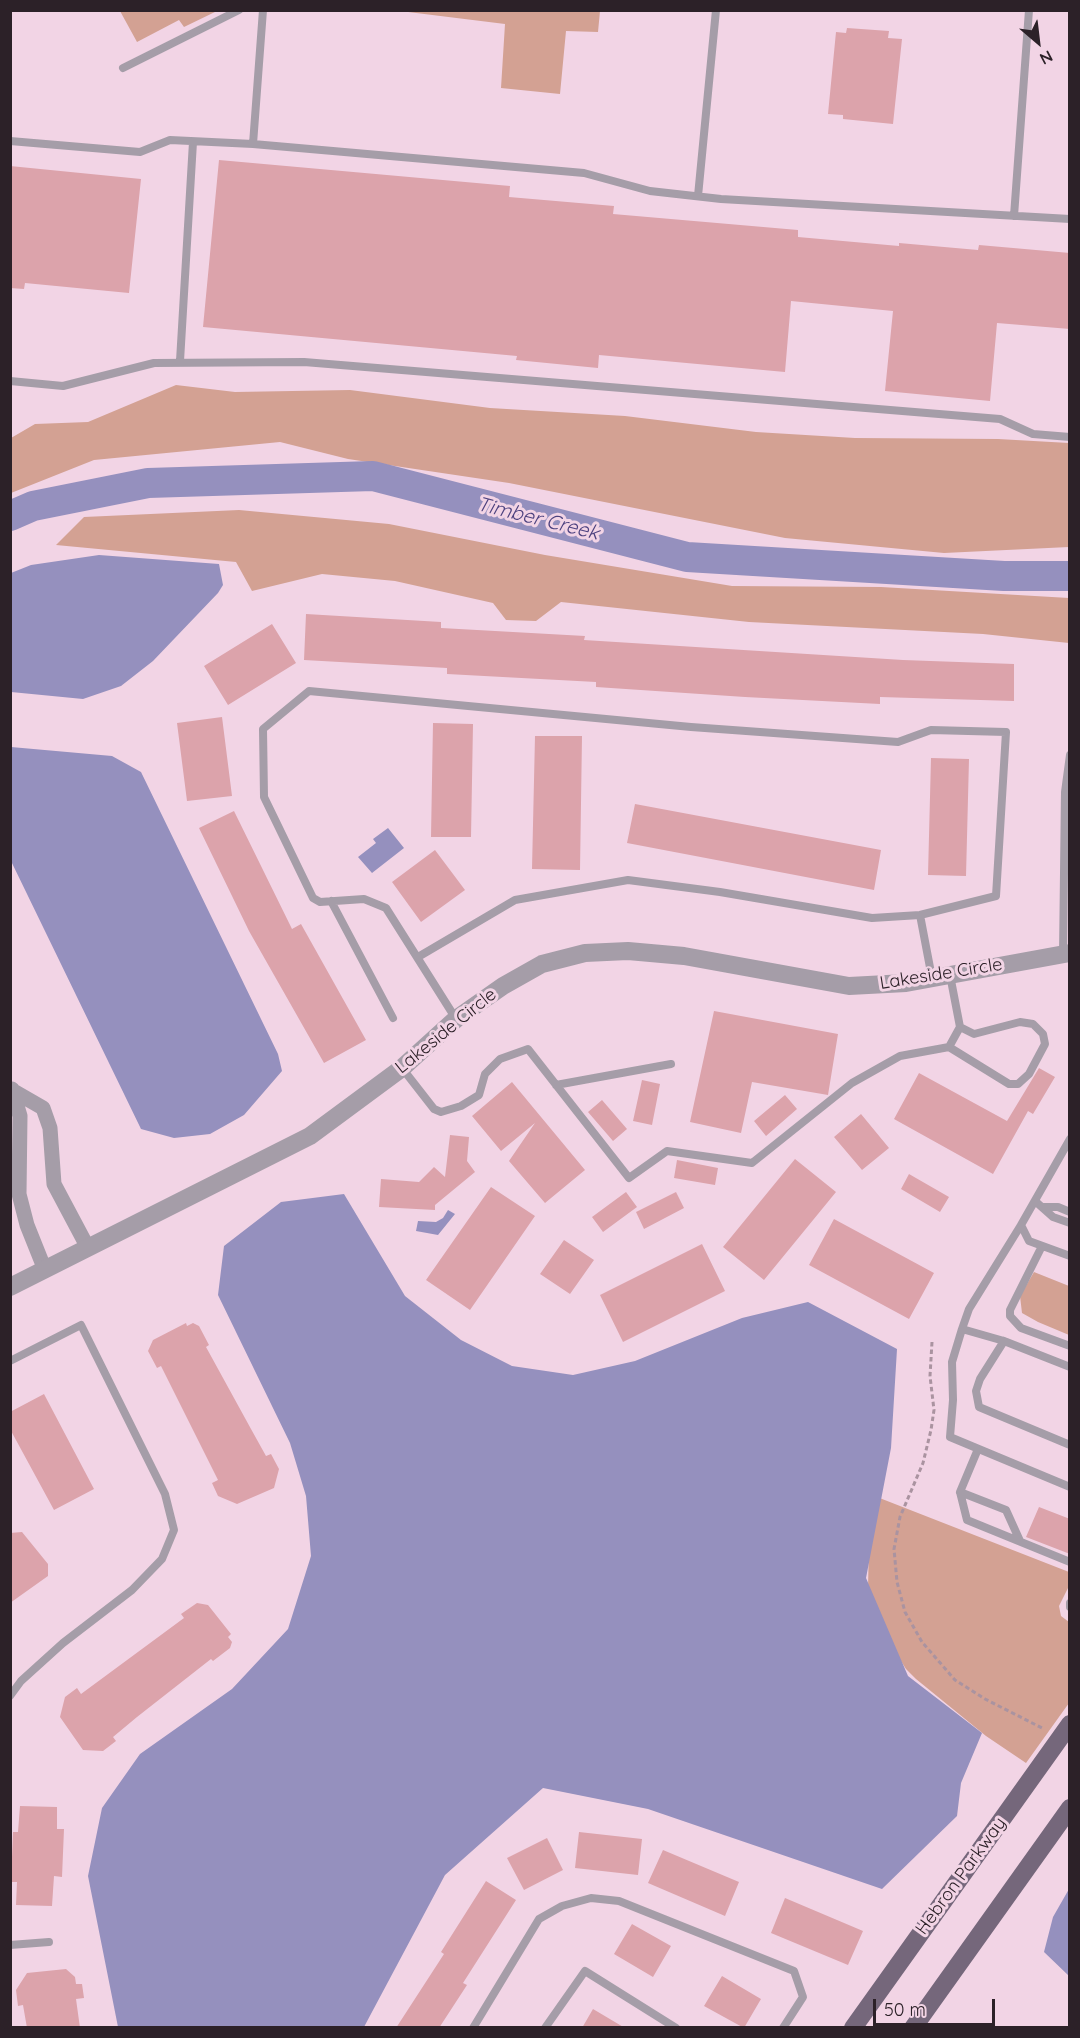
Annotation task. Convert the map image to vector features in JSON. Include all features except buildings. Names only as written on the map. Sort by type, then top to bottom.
[{"type":"main road","name":"Hebron Parkway","points":[[853,2028],[1070,1724]]},
{"type":"main road","points":[[913,2028],[1070,1808]]},
{"type":"street","name":"Lakeside Circle","points":[[10,1287],[310,1136],[402,1068],[456,1019],[502,986],[543,964],[585,953],[628,951],[684,956],[849,986],[906,983],[1066,954]]},
{"type":"street","points":[[11,1089],[43,1108],[50,1128],[54,1184],[88,1248]]},
{"type":"street","points":[[11,1089],[20,1116],[19,1194],[27,1226],[45,1270]]},
{"type":"lane","points":[[123,68],[239,10]]},
{"type":"lane","points":[[253,144],[263,10]]},
{"type":"lane","points":[[698,196],[716,10]]},
{"type":"lane","points":[[1014,216],[1029,10]]},
{"type":"lane","points":[[10,141],[140,152],[170,140],[253,144],[584,174],[650,191],[698,196],[1070,219]]},
{"type":"lane","points":[[180,361],[193,142]]},
{"type":"lane","points":[[10,381],[63,386],[154,363],[180,361],[304,362],[1000,418],[1033,434],[1070,437]]},
{"type":"lane","points":[[418,957],[515,900],[627,879],[720,891],[872,918],[921,915],[996,896],[1006,732],[931,730],[897,742],[691,727],[309,691],[262,729],[264,797],[313,898],[320,902],[364,899],[386,908],[456,1019]]},
{"type":"lane","points":[[1066,954],[1067,792],[1070,755]]},
{"type":"lane","points":[[331,901],[393,1018]]},
{"type":"lane","points":[[921,915],[932,978]]},
{"type":"lane","points":[[950,1047],[960,1027],[951,975]]},
{"type":"lane","points":[[402,1068],[434,1109],[441,1112],[460,1106],[479,1095],[485,1074],[500,1059],[528,1050],[629,1178],[667,1151],[752,1163],[852,1083],[900,1056],[950,1047],[1009,1084],[1018,1084],[1029,1074],[1045,1044],[1043,1034],[1033,1024],[1020,1022],[974,1034],[960,1027]]},
{"type":"lane","points":[[556,1085],[672,1064]]},
{"type":"lane","points":[[1070,1139],[1021,1225],[969,1309],[952,1362],[953,1401],[950,1437],[1070,1487]]},
{"type":"lane","points":[[1035,1201],[1044,1206],[1053,1217],[1070,1223]]},
{"type":"lane","points":[[1044,1206],[1058,1207],[1070,1212]]},
{"type":"lane","points":[[1021,1225],[1029,1241],[1070,1256]]},
{"type":"lane","points":[[1042,1246],[1010,1310],[1010,1316],[1021,1328],[1070,1346]]},
{"type":"lane","points":[[10,1361],[81,1324],[165,1494],[174,1530],[162,1559],[132,1590],[63,1643],[21,1681],[10,1696]]},
{"type":"lane","points":[[962,1329],[1004,1341],[1070,1367]]},
{"type":"lane","points":[[1004,1341],[980,1379],[976,1391],[979,1407],[1070,1445]]},
{"type":"lane","points":[[978,1449],[960,1492],[967,1520],[1070,1562]]},
{"type":"lane","points":[[960,1492],[1006,1510],[1020,1541]]},
{"type":"lane","points":[[473,2028],[539,1919],[562,1906],[591,1898],[619,1901],[794,1971],[803,1997],[783,2028]]},
{"type":"lane","points":[[10,1945],[49,1942]]},
{"type":"lane","points":[[545,2028],[585,1971],[676,2028]]},
{"type":"path","points":[[932,1342],[930,1376],[934,1410],[931,1430],[923,1463],[900,1517],[894,1549],[897,1582],[905,1612],[929,1651],[955,1680],[985,1699],[1044,1729]]},
{"type":"shaded area","points":[[120,11],[217,11],[184,27],[179,20],[137,42]]},
{"type":"shaded area","points":[[400,11],[600,11],[598,32],[566,31],[560,94],[501,88],[505,24]]},
{"type":"shaded area","points":[[176,385],[235,392],[350,390],[490,408],[625,416],[756,432],[855,438],[998,439],[1069,443],[1069,547],[944,553],[785,538],[509,483],[348,459],[280,442],[94,460],[11,493],[11,438],[35,424],[88,422]]},
{"type":"shaded area","points":[[239,510],[389,524],[545,555],[732,586],[881,587],[1069,598],[1069,643],[983,634],[749,622],[561,602],[536,621],[506,620],[493,603],[395,581],[322,574],[252,591],[236,562],[56,545],[84,517]]},
{"type":"shaded area","points":[[99,555],[219,564],[223,585],[153,661],[121,686],[83,699],[11,692],[11,573],[31,565]]},
{"type":"shaded area","points":[[11,747],[112,756],[141,772],[278,1054],[282,1071],[244,1115],[210,1134],[174,1138],[141,1129],[11,861]]},
{"type":"shaded area","points":[[388,828],[404,848],[372,873],[358,857],[376,843],[373,839]]},
{"type":"shaded area","points":[[344,1194],[405,1296],[461,1340],[512,1366],[573,1375],[635,1361],[742,1318],[808,1302],[897,1349],[891,1448],[866,1578],[908,1676],[982,1733],[961,1783],[957,1816],[882,1889],[648,1809],[543,1788],[445,1875],[364,2027],[118,2027],[88,1876],[102,1808],[140,1754],[232,1689],[288,1629],[311,1556],[306,1496],[290,1443],[218,1295],[224,1246],[281,1202]]},
{"type":"shaded area","points":[[448,1210],[455,1214],[438,1235],[416,1231],[418,1221],[436,1222],[443,1218]]},
{"type":"shaded area","points":[[1034,1272],[1069,1286],[1069,1335],[1022,1313],[1020,1296]]},
{"type":"shaded area","points":[[877,1497],[1069,1572],[1069,1586],[1059,1606],[1061,1616],[1069,1622],[1069,1703],[1026,1763],[986,1736],[916,1679],[906,1669],[889,1642],[868,1589],[869,1540]]},
{"type":"shaded area","points":[[1069,1889],[1069,1976],[1044,1952],[1053,1917]]},
{"type":"waterway","name":"Timber Creek","points":[[10,516],[33,506],[148,483],[373,476],[687,557],[1004,576],[1070,576]]}]
